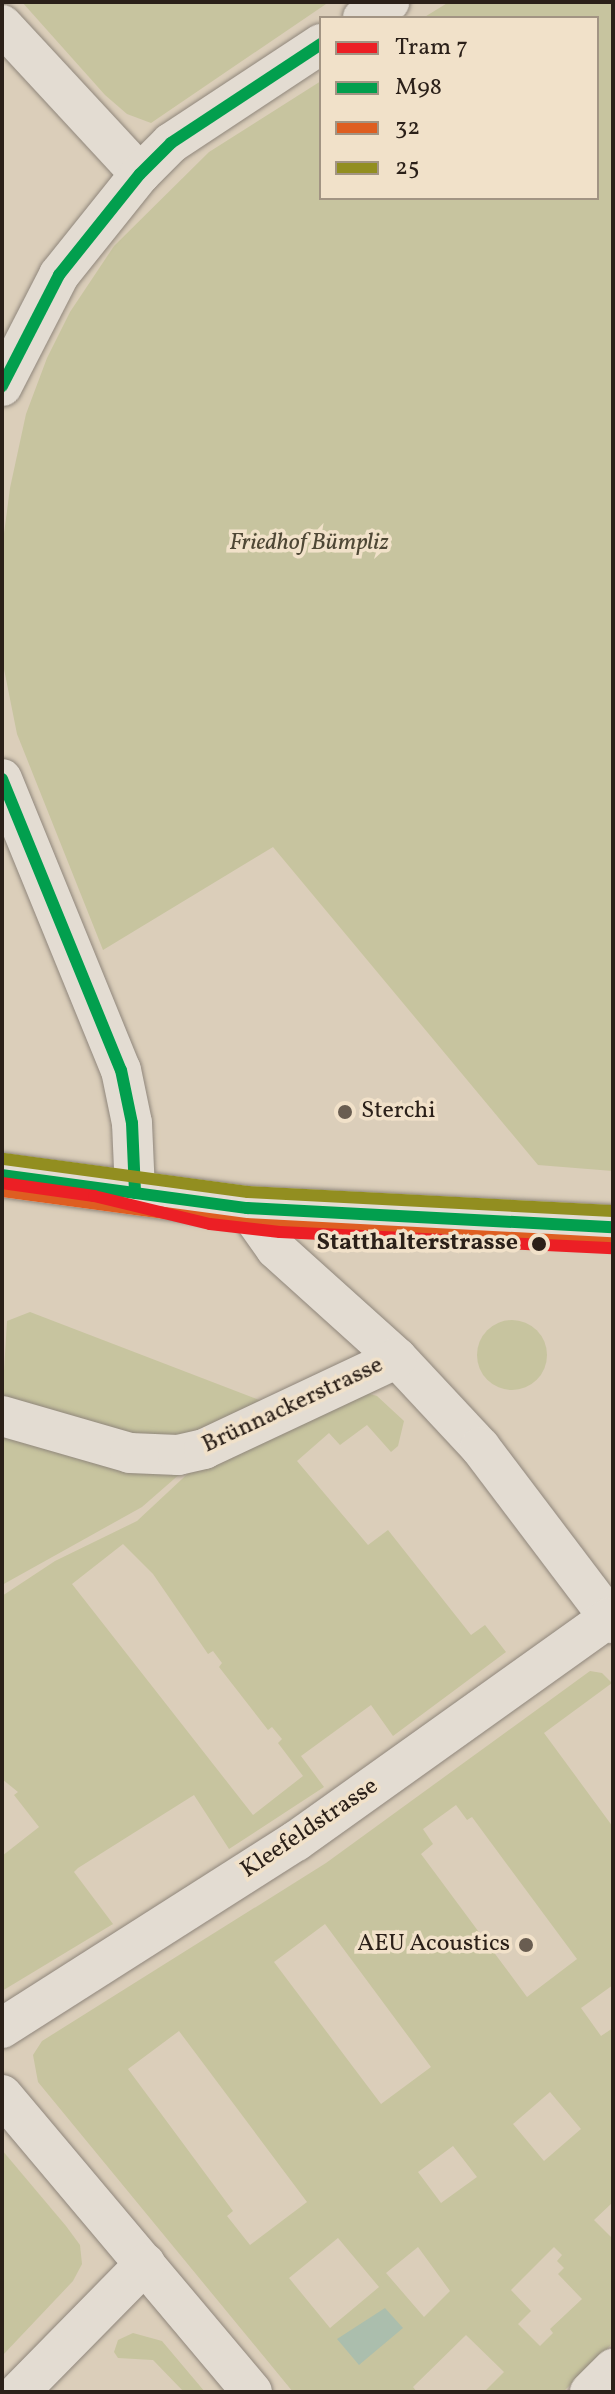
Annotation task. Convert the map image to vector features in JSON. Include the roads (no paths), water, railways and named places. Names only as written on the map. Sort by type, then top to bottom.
[{"type":"street","points":[[366,16],[389,2]]},
{"type":"street","points":[[2,25],[140,174]]},
{"type":"street","points":[[3,382],[59,275],[140,174],[171,143],[319,45]]},
{"type":"street","points":[[2,779],[121,1070],[132,1123],[135,1193]]},
{"type":"street","points":[[2,1175],[247,1208],[613,1227]]},
{"type":"street","points":[[247,1208],[276,1249],[397,1358],[490,1460],[611,1621]]},
{"type":"street","name":"Brünnackerstrasse","points":[[2,1416],[143,1456],[178,1455],[204,1449],[397,1358]]},
{"type":"street","name":"Kleefeldstrasse","points":[[2,2028],[296,1841],[611,1621]]},
{"type":"street","points":[[2,2095],[252,2392]]},
{"type":"street","points":[[19,2392],[145,2264]]},
{"type":"street","points":[[590,2392],[613,2369]]},
{"type":"tram line","name":"7","points":[[2,1183],[94,1196],[210,1224],[280,1232],[613,1248]]},
{"type":"place","name":"Sterchi","points":[[345,1112]]},
{"type":"place","name":"Statthalterstrasse","points":[[539,1244]]},
{"type":"place","name":"AEU Acoustics","points":[[526,1945]]},
{"type":"park label","name":"Friedhof Bümpliz","points":[[309,544]]}]
